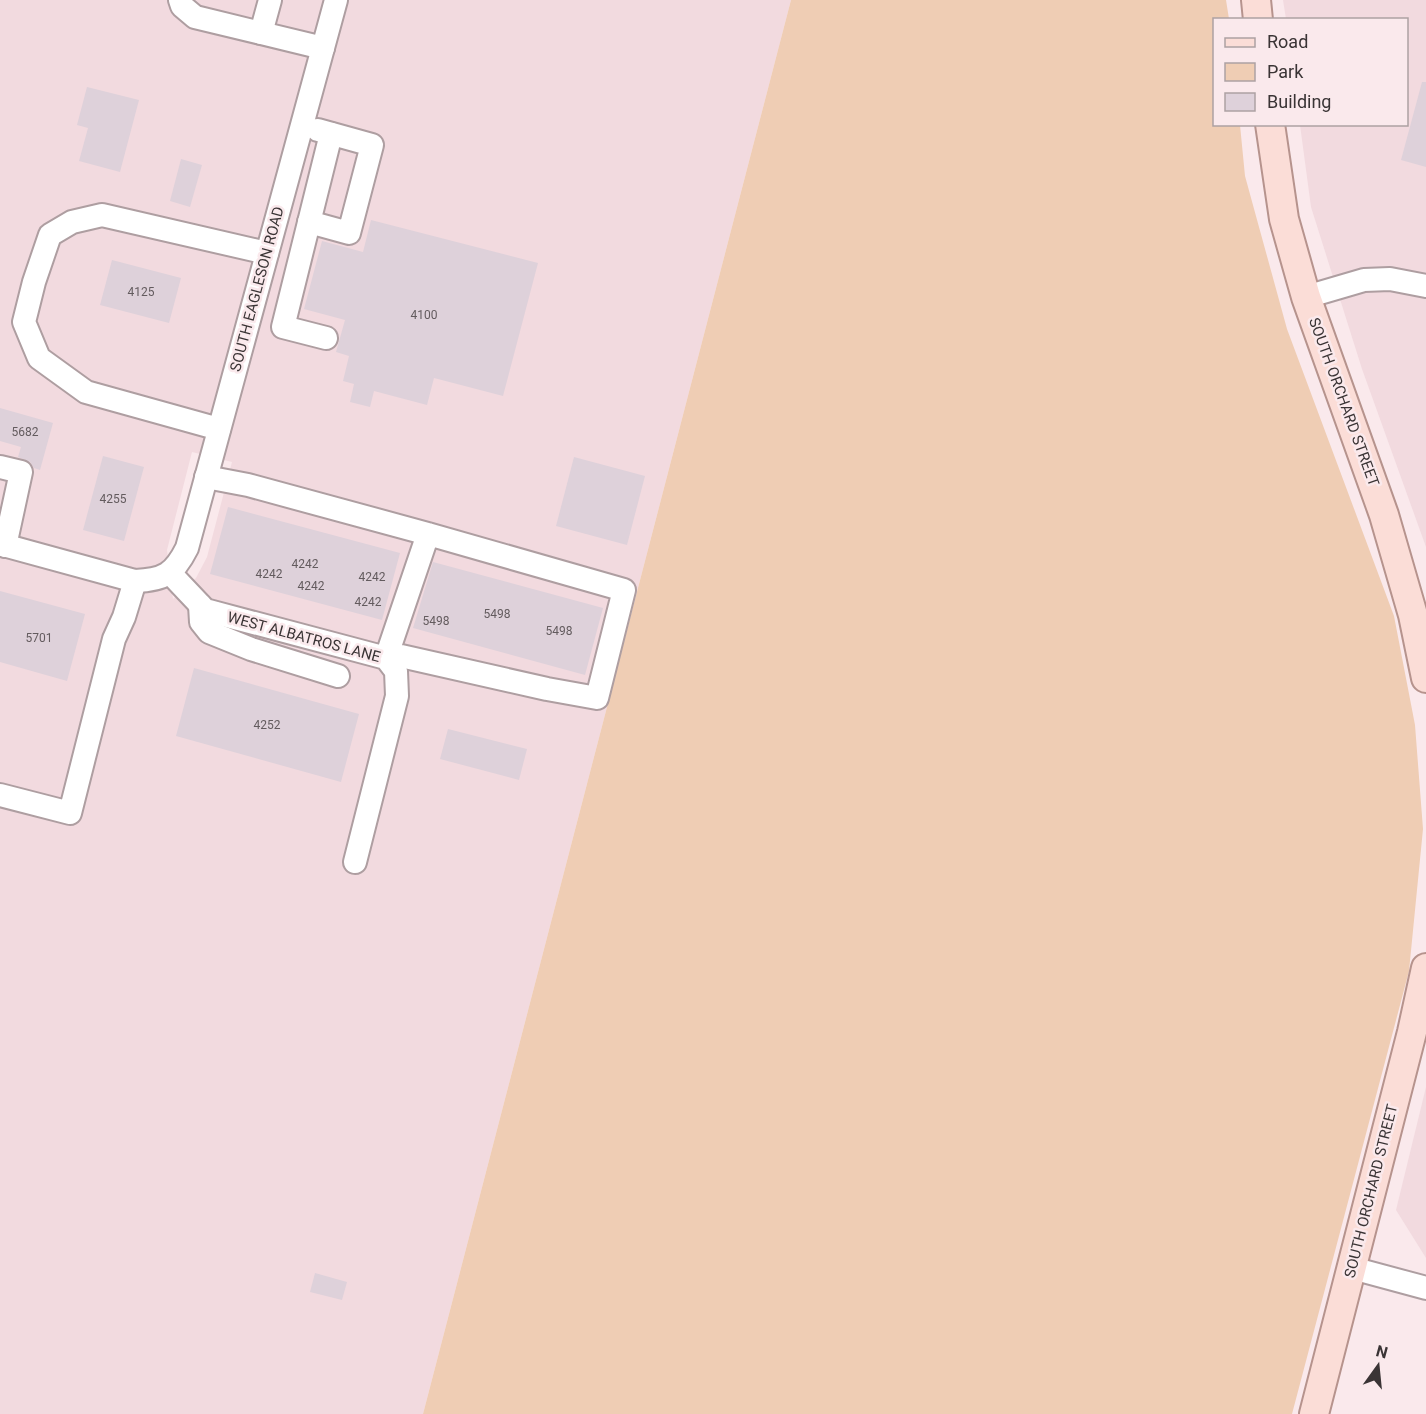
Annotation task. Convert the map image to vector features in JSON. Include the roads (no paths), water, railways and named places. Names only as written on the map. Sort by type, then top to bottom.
[{"type":"main road","points":[[1256,0],[1258,18]]},
{"type":"main road","name":"SOUTH ORCHARD STREET","points":[[1269,126],[1284,219],[1306,297],[1384,515],[1413,615],[1426,678]]},
{"type":"main road","name":"SOUTH ORCHARD STREET","points":[[1314,1414],[1426,968]]},
{"type":"street","points":[[180,0],[182,6],[195,16],[323,48]]},
{"type":"street","points":[[261,33],[270,0]]},
{"type":"street","name":"SOUTH EAGLESON ROAD","points":[[170,573],[180,562],[187,548],[336,0]]},
{"type":"street","points":[[302,126],[372,144],[350,233],[309,222]]},
{"type":"street","points":[[326,338],[283,327],[331,134]]},
{"type":"street","points":[[219,429],[86,392],[39,358],[24,322],[34,282],[50,235],[72,222],[102,215],[265,260],[295,277]]},
{"type":"street","points":[[1306,297],[1364,280],[1390,279],[1426,286]]},
{"type":"street","points":[[0,467],[21,472],[2,545],[135,581],[153,580],[170,573]]},
{"type":"street","points":[[206,477],[248,485],[428,534],[624,590],[597,698],[401,656],[386,658],[428,534]]},
{"type":"street","name":"WEST ALBATROS LANE","points":[[170,573],[205,610],[386,658],[396,671],[397,696],[355,862]]},
{"type":"street","points":[[0,795],[70,813],[114,639],[124,617],[135,581]]},
{"type":"street","points":[[200,605],[201,622],[209,632],[251,649],[338,675]]},
{"type":"street","points":[[1352,1268],[1426,1288]]}]
